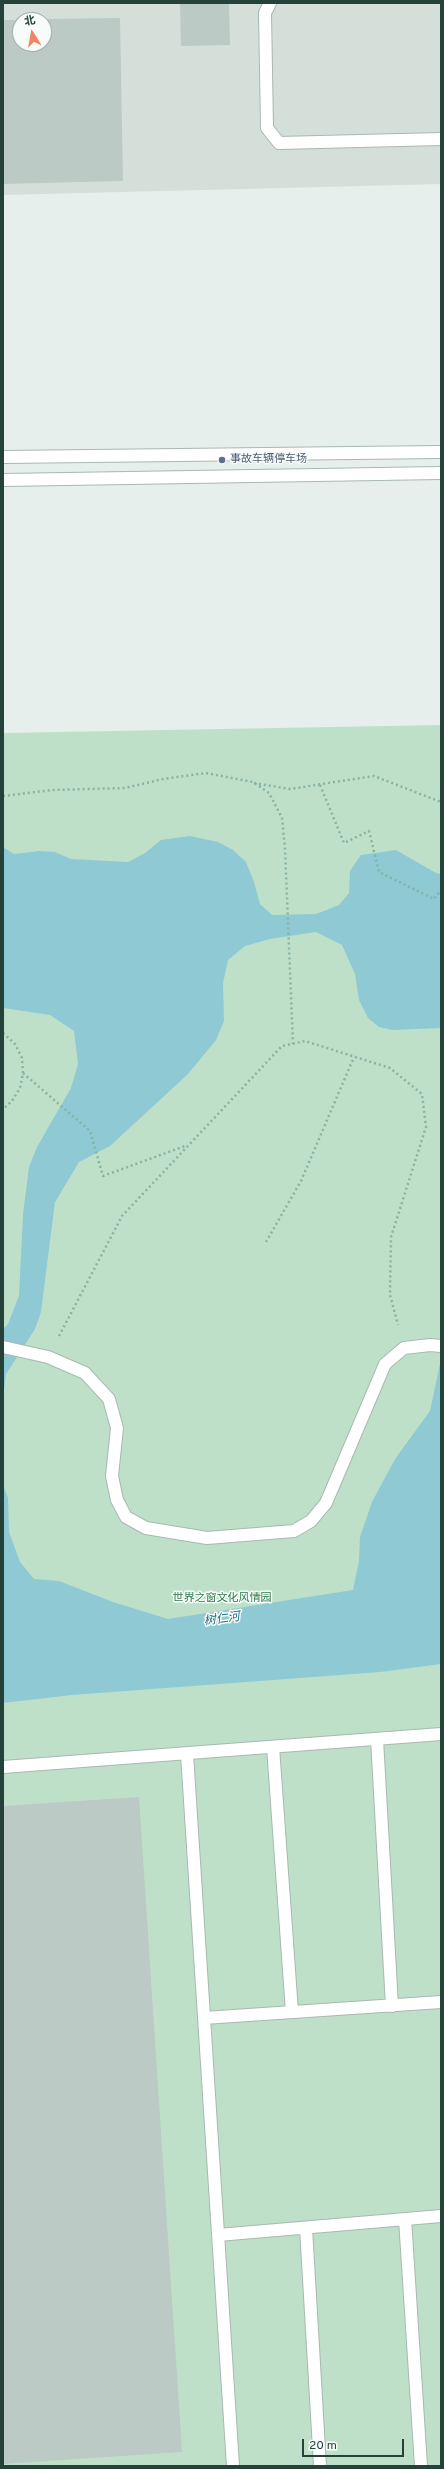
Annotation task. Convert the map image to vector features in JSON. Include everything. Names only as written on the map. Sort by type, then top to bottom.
[{"type":"lane","points":[[270,3],[265,13],[267,128],[279,143],[441,139]]},
{"type":"lane","points":[[3,457],[441,452]]},
{"type":"lane","points":[[3,480],[441,473]]},
{"type":"lane","points":[[3,1347],[48,1357],[85,1373],[109,1399],[117,1428],[112,1476],[117,1500],[126,1517],[146,1528],[207,1538],[294,1531],[311,1521],[326,1503],[385,1364],[404,1348],[435,1346]]},
{"type":"lane","points":[[3,1767],[441,1734]]},
{"type":"lane","points":[[377,1739],[392,2006]]},
{"type":"lane","points":[[273,1747],[292,2012]]},
{"type":"lane","points":[[187,1754],[233,2466]]},
{"type":"lane","points":[[204,2018],[441,2002]]},
{"type":"lane","points":[[218,2235],[441,2216]]},
{"type":"lane","points":[[405,2219],[421,2466]]},
{"type":"lane","points":[[306,2228],[320,2466]]},
{"type":"path","points":[[3,796],[52,790],[125,788],[163,778],[206,773],[290,789],[374,776],[441,802]]},
{"type":"path","points":[[253,782],[269,793],[282,818],[293,1044]]},
{"type":"path","points":[[320,785],[344,843],[369,831],[379,872],[434,899],[441,890]]},
{"type":"path","points":[[3,1033],[15,1044],[22,1058],[23,1073],[20,1088],[12,1101],[3,1109]]},
{"type":"path","points":[[48,1357],[122,1216],[186,1146],[282,1046],[305,1041],[390,1068],[422,1094],[426,1127],[391,1238],[390,1296],[404,1348]]},
{"type":"path","points":[[266,1242],[301,1181],[354,1057]]},
{"type":"path","points":[[23,1073],[90,1131],[103,1176],[186,1146]]},
{"type":"shaded area","points":[[3,3],[441,3],[441,184],[3,195]]},
{"type":"green space","name":"世界之窗文化风情园","points":[[441,725],[441,2466],[3,2466],[3,733]]},
{"type":"water","points":[[190,836],[218,842],[233,850],[246,862],[254,882],[260,904],[272,915],[316,914],[339,905],[349,893],[350,871],[361,855],[396,850],[436,873],[441,874],[441,1028],[392,1030],[379,1027],[368,1018],[359,1000],[355,974],[342,945],[316,932],[270,939],[245,946],[228,960],[223,983],[224,1021],[216,1040],[188,1074],[110,1146],[79,1162],[55,1202],[41,1312],[35,1329],[6,1374],[3,1399],[3,1329],[8,1324],[19,1296],[23,1214],[29,1167],[37,1147],[71,1088],[78,1064],[74,1031],[50,1015],[3,1008],[3,847],[14,854],[39,851],[55,852],[71,859],[128,862],[145,853],[161,840]]},
{"type":"water","name":"树仁河","points":[[441,1359],[441,1664],[380,1672],[72,1695],[3,1703],[3,1485],[8,1498],[9,1532],[20,1562],[34,1579],[59,1581],[113,1602],[168,1619],[353,1590],[359,1561],[360,1537],[372,1502],[395,1459],[430,1411]]},
{"type":"building","points":[[180,3],[229,3],[230,45],[181,46]]},
{"type":"building","points":[[120,18],[123,181],[3,184],[3,20],[12,20],[12,52],[52,52],[52,19]]},
{"type":"building","points":[[139,1797],[182,2452],[3,2464],[3,1806]]},
{"type":"place","name":"事故车辆停车场","points":[[222,460]]}]
